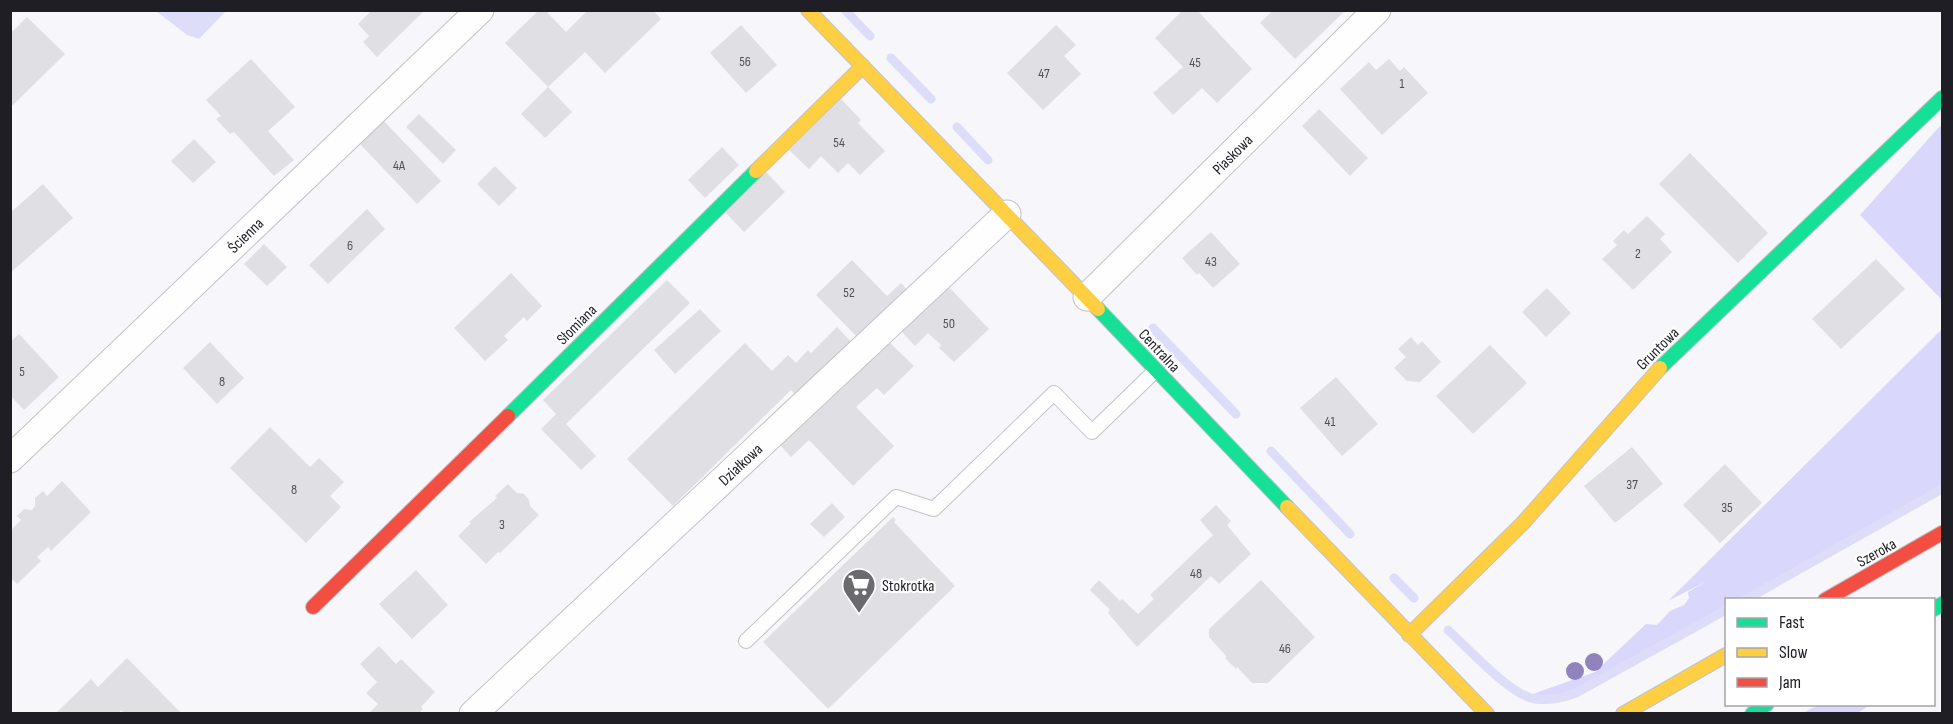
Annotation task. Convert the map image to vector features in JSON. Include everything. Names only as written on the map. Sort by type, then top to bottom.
[{"type":"street","name":"Ścienna","points":[[10,459],[480,10]]},
{"type":"street","name":"Centralna","points":[[808,10],[1487,714]]},
{"type":"street","name":"Piaskowa","points":[[1087,297],[1377,10]]},
{"type":"street","name":"Słomiana","points":[[313,607],[863,66]]},
{"type":"street","name":"Gruntowa","points":[[1409,635],[1522,524],[1656,372],[1942,98]]},
{"type":"street","name":"Działkowa","points":[[473,714],[1007,214]]},
{"type":"street","name":"Szeroka","points":[[1828,598],[1942,533]]},
{"type":"street","points":[[1623,714],[1725,656]]},
{"type":"street","points":[[1752,714],[1765,706]]},
{"type":"lane","points":[[746,641],[896,497],[934,509],[1054,393],[1092,432],[1156,370]]},
{"type":"shaded area","points":[[156,11],[226,11],[199,39],[187,35]]},
{"type":"shaded area","points":[[1940,126],[1942,128],[1942,300],[1860,215]]},
{"type":"shaded area","points":[[1942,329],[1942,486],[1743,598],[1725,598],[1725,608],[1576,692],[1555,698],[1530,695],[1595,672],[1646,624],[1657,625],[1670,611],[1684,605],[1689,598],[1688,592],[1707,581],[1668,601]]},
{"type":"shaded area","points":[[1816,706],[1868,706],[1858,713],[1803,713]]},
{"type":"building","points":[[372,10],[425,10],[377,57],[363,42],[369,36],[358,24]]},
{"type":"building","points":[[539,10],[545,10],[566,32],[588,10],[653,10],[661,19],[605,73],[585,52],[548,87],[505,43]]},
{"type":"building","points":[[1183,10],[1197,10],[1252,69],[1217,103],[1202,88],[1173,115],[1153,93],[1183,67],[1155,38]]},
{"type":"building","points":[[1273,10],[1346,10],[1295,59],[1260,23]]},
{"type":"building","points":[[27,17],[65,54],[13,105],[10,102],[10,34]]},
{"type":"building","points":[[741,25],[777,65],[746,93],[710,53]]},
{"type":"building","points":[[1056,25],[1076,45],[1064,56],[1081,74],[1043,110],[1007,73]]},
{"type":"building","points":[[251,59],[295,107],[268,131],[294,160],[274,176],[234,132],[230,134],[216,119],[221,116],[206,100]]},
{"type":"building","points":[[1389,59],[1400,71],[1404,67],[1428,93],[1382,135],[1340,89],[1369,62],[1376,70]]},
{"type":"building","points":[[548,87],[572,112],[545,138],[521,114]]},
{"type":"building","points":[[841,99],[861,120],[858,123],[885,151],[860,175],[848,163],[838,173],[821,156],[809,169],[789,150]]},
{"type":"building","points":[[1319,109],[1368,158],[1350,176],[1302,126]]},
{"type":"building","points":[[419,114],[456,150],[443,164],[406,127]]},
{"type":"building","points":[[384,121],[441,181],[417,204],[360,144]]},
{"type":"building","points":[[194,139],[216,162],[193,183],[171,161]]},
{"type":"building","points":[[722,147],[739,165],[705,198],[688,180]]},
{"type":"building","points":[[1690,153],[1768,233],[1738,263],[1659,184]]},
{"type":"building","points":[[495,166],[517,188],[499,206],[477,184]]},
{"type":"building","points":[[766,172],[785,192],[744,232],[725,212]]},
{"type":"building","points":[[43,184],[73,218],[10,273],[10,213]]},
{"type":"building","points":[[367,209],[385,229],[328,284],[309,265]]},
{"type":"building","points":[[1647,216],[1665,234],[1660,239],[1672,252],[1633,290],[1602,259],[1617,245],[1613,241],[1624,230],[1628,234]]},
{"type":"building","points":[[1211,232],[1240,264],[1213,288],[1182,258]]},
{"type":"building","points":[[264,244],[287,267],[267,286],[244,264]]},
{"type":"building","points":[[1876,259],[1905,289],[1841,349],[1812,319]]},
{"type":"building","points":[[852,260],[887,296],[901,283],[910,293],[861,341],[816,295]]},
{"type":"building","points":[[511,273],[542,306],[527,321],[524,317],[504,336],[508,340],[485,361],[454,328]]},
{"type":"building","points":[[667,280],[690,303],[566,424],[596,456],[581,470],[541,429],[556,414],[543,400]]},
{"type":"building","points":[[945,283],[989,329],[954,362],[939,348],[941,345],[928,333],[915,346],[899,329]]},
{"type":"building","points":[[1547,288],[1571,313],[1546,337],[1522,312]]},
{"type":"building","points":[[700,309],[721,331],[675,374],[654,350]]},
{"type":"building","points":[[837,327],[856,347],[801,400],[791,390],[673,506],[627,459],[745,343],[772,371],[788,355],[796,363],[808,350],[811,353]]},
{"type":"building","points":[[19,334],[59,377],[24,410],[10,395],[10,342]]},
{"type":"building","points":[[1411,337],[1418,345],[1422,341],[1441,362],[1420,382],[1407,381],[1394,368],[1406,357],[1398,349]]},
{"type":"building","points":[[887,340],[914,366],[884,395],[877,388],[856,407],[894,446],[853,486],[809,440],[791,457],[780,445]]},
{"type":"building","points":[[210,342],[244,378],[217,404],[183,368]]},
{"type":"building","points":[[1490,345],[1527,383],[1473,434],[1436,396]]},
{"type":"building","points":[[1336,377],[1378,424],[1342,456],[1300,408]]},
{"type":"building","points":[[270,427],[310,467],[319,458],[344,482],[330,496],[341,507],[306,543],[230,468]]},
{"type":"building","points":[[1632,447],[1663,484],[1615,523],[1584,486]]},
{"type":"building","points":[[1725,464],[1762,503],[1720,543],[1683,505]]},
{"type":"building","points":[[62,481],[91,512],[51,551],[48,547],[37,557],[41,561],[17,584],[13,580],[10,583],[10,531],[21,520],[17,516],[24,509],[32,510],[35,506],[35,498],[43,491],[47,496]]},
{"type":"building","points":[[508,484],[517,493],[524,494],[530,506],[539,515],[486,564],[458,536]]},
{"type":"building","points":[[832,503],[845,517],[824,537],[810,524]]},
{"type":"building","points":[[1216,505],[1231,521],[1227,525],[1251,554],[1219,584],[1211,576],[1137,647],[1108,613],[1110,610],[1090,590],[1099,580],[1120,601],[1122,599],[1138,614],[1154,599],[1150,595],[1213,535],[1200,520]]},
{"type":"building","name":"Stokrotka","points":[[893,517],[896,520],[894,522],[955,586],[828,709],[763,642]]},
{"type":"building","points":[[416,570],[448,605],[412,639],[379,604]]},
{"type":"building","points":[[1261,580],[1315,637],[1268,683],[1252,683],[1225,658],[1227,657],[1209,637],[1209,629]]},
{"type":"building","points":[[379,646],[396,664],[401,659],[435,692],[421,707],[423,709],[418,714],[368,714],[378,704],[366,693],[377,682],[360,664]]},
{"type":"building","points":[[127,658],[182,714],[125,714],[121,710],[118,714],[55,714],[91,679],[98,687]]},
{"type":"waterway","points":[[845,10],[870,36]]},
{"type":"waterway","points":[[891,58],[931,99]]},
{"type":"waterway","points":[[957,127],[988,160]]},
{"type":"waterway","points":[[1153,328],[1236,414]]},
{"type":"waterway","points":[[1271,451],[1350,534]]},
{"type":"waterway","points":[[1749,598],[1942,489]]},
{"type":"waterway","points":[[1394,578],[1414,598]]},
{"type":"waterway","points":[[1448,630],[1490,670],[1514,689],[1535,699],[1551,699],[1576,693],[1725,611]]},
{"type":"traffic: fast","points":[[1660,368],[1942,98]]},
{"type":"traffic: fast","points":[[508,416],[756,171]]},
{"type":"traffic: fast","points":[[1098,309],[1287,507]]},
{"type":"traffic: fast","points":[[1935,608],[1942,604]]},
{"type":"traffic: fast","points":[[1752,714],[1764,706]]},
{"type":"traffic: slow","points":[[808,10],[1098,309]]},
{"type":"traffic: slow","points":[[756,171],[863,66]]},
{"type":"traffic: slow","points":[[1409,635],[1522,524],[1660,368]]},
{"type":"traffic: slow","points":[[1287,507],[1487,714]]},
{"type":"traffic: slow","points":[[1623,714],[1725,656]]},
{"type":"traffic: jam","points":[[313,607],[508,416]]},
{"type":"traffic: jam","points":[[1828,598],[1942,533]]},
{"type":"place","name":"Stokrotka","points":[[859,614]]}]
